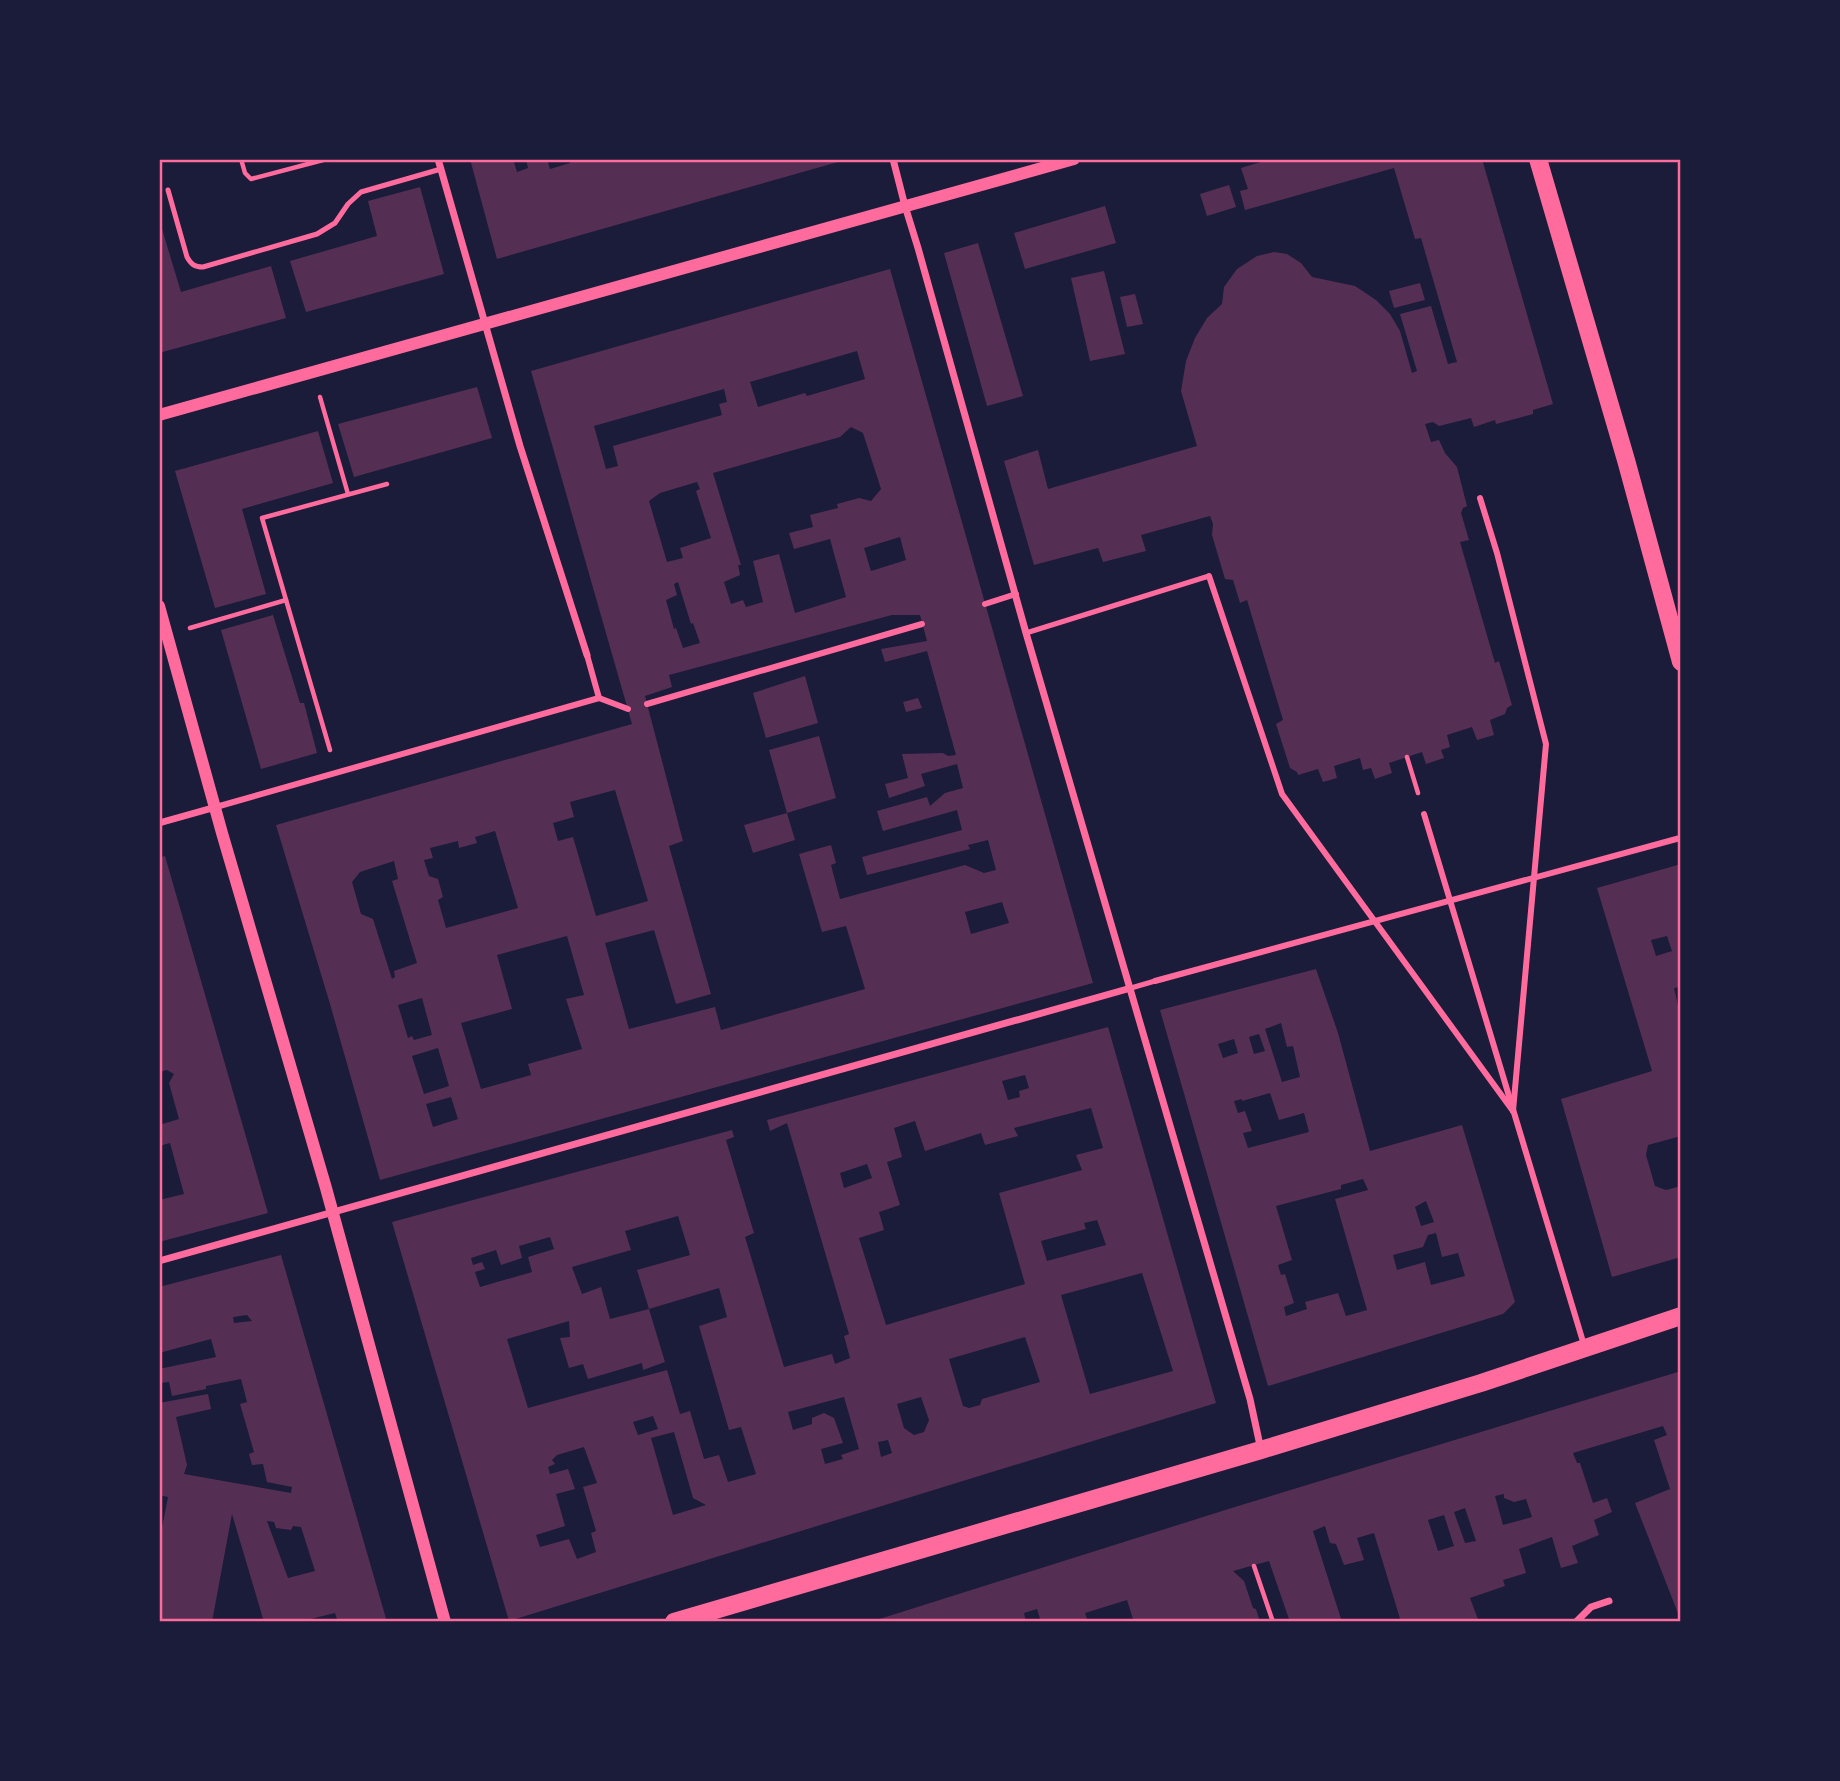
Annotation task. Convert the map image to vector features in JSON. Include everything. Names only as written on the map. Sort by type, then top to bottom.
[{"type":"main road","points":[[1538,159],[1626,460],[1681,662]]},
{"type":"main road","points":[[674,1622],[1261,1450],[1480,1383],[1681,1316]]},
{"type":"street","points":[[438,159],[520,446],[599,698]]},
{"type":"street","points":[[893,159],[1026,633],[1250,1399],[1261,1450]]},
{"type":"street","points":[[159,415],[1074,159]]},
{"type":"street","points":[[1480,498],[1497,553],[1546,744],[1513,1111]]},
{"type":"street","points":[[1209,576],[1282,794],[1513,1111]]},
{"type":"street","points":[[985,604],[1016,594]]},
{"type":"street","points":[[159,606],[332,1212],[445,1622]]},
{"type":"street","points":[[647,704],[922,624]]},
{"type":"street","points":[[159,823],[599,698],[628,709]]},
{"type":"street","points":[[1424,814],[1584,1347]]},
{"type":"street","points":[[1154,981],[1680,838]]},
{"type":"street","points":[[159,1261],[1131,988]]},
{"type":"street","points":[[1576,1622],[1591,1607],[1609,1601]]},
{"type":"lane","points":[[168,190],[187,257],[196,267],[203,267],[327,230],[361,192],[441,169]]},
{"type":"lane","points":[[1026,633],[1209,576]]},
{"type":"lane","points":[[1131,988],[1154,981]]},
{"type":"path","points":[[241,159],[245,173],[251,179],[327,159]]},
{"type":"path","points":[[313,372],[348,494]]},
{"type":"path","points":[[337,773],[262,518],[387,484]]},
{"type":"path","points":[[167,635],[286,600]]},
{"type":"path","points":[[1406,757],[1424,814]]},
{"type":"path","points":[[1254,1566],[1273,1622]]},
{"type":"building","points":[[470,159],[513,159],[517,172],[528,168],[526,159],[547,159],[550,169],[570,163],[569,159],[845,160],[497,259]]},
{"type":"building","points":[[1271,159],[1482,159],[1553,404],[1533,410],[1533,414],[1496,424],[1495,420],[1474,427],[1471,418],[1439,426],[1433,422],[1425,424],[1431,442],[1439,440],[1445,453],[1457,467],[1467,506],[1461,513],[1469,540],[1460,542],[1495,663],[1499,661],[1512,705],[1507,708],[1505,714],[1490,720],[1494,735],[1477,740],[1472,727],[1447,735],[1450,747],[1441,750],[1444,758],[1426,764],[1422,752],[1389,763],[1392,773],[1375,779],[1371,768],[1363,770],[1360,758],[1334,766],[1337,778],[1323,782],[1318,769],[1298,775],[1290,768],[1276,724],[1283,720],[1247,600],[1240,603],[1233,580],[1225,579],[1212,535],[1213,524],[1210,516],[1141,535],[1146,551],[1103,562],[1098,548],[1034,565],[1004,461],[1038,450],[1048,489],[1197,446],[1181,391],[1186,361],[1195,338],[1207,318],[1222,304],[1224,287],[1237,269],[1257,256],[1274,252],[1287,254],[1301,263],[1312,277],[1355,286],[1376,300],[1390,314],[1400,331],[1412,373],[1417,371],[1400,314],[1431,306],[1448,364],[1457,362],[1421,238],[1415,239],[1394,168],[1245,210],[1240,191],[1248,189],[1241,168]]},
{"type":"building","points":[[1229,185],[1236,207],[1207,216],[1200,194]]},
{"type":"building","points":[[420,187],[444,274],[306,312],[290,261],[377,236],[368,201]]},
{"type":"building","points":[[1105,206],[1116,243],[1025,269],[1014,233]]},
{"type":"building","points":[[159,219],[181,292],[271,266],[286,318],[159,353]]},
{"type":"building","points":[[978,243],[1023,396],[987,406],[944,253]]},
{"type":"building","points":[[890,269],[1093,983],[380,1180],[276,825],[632,724],[531,371]],"holes":[[[857,351],[865,379],[807,396],[805,393],[758,407],[750,382]],[[724,389],[727,402],[719,404],[722,415],[613,446],[618,466],[606,469],[594,426]],[[851,427],[863,433],[881,489],[871,501],[859,498],[837,504],[838,508],[810,515],[813,527],[789,533],[794,549],[830,539],[846,597],[795,613],[779,554],[753,561],[763,602],[746,607],[743,600],[731,604],[724,582],[740,575],[738,565],[741,565],[713,473],[840,437]],[[697,482],[700,489],[696,491],[711,538],[680,548],[683,558],[667,562],[649,501],[660,493]],[[900,537],[906,560],[871,571],[864,548]],[[678,582],[700,643],[683,648],[676,628],[674,629],[666,600],[677,595],[674,584]],[[892,615],[920,615],[927,641],[881,649],[885,662],[927,651],[956,755],[902,754],[908,778],[885,784],[889,798],[925,786],[921,774],[957,764],[963,788],[945,793],[930,806],[927,797],[877,811],[883,831],[957,810],[962,830],[862,857],[867,875],[970,849],[968,845],[988,840],[996,870],[984,873],[965,865],[840,899],[831,865],[836,863],[831,845],[799,854],[822,932],[846,926],[865,989],[721,1030],[715,1007],[629,1029],[605,943],[654,930],[676,1004],[711,994],[669,846],[683,841],[645,696],[672,687],[669,675]],[[615,790],[648,901],[596,916],[573,837],[558,841],[553,823],[574,817],[570,802]],[[495,831],[518,908],[446,928],[438,900],[443,897],[438,879],[429,876],[424,860],[433,858],[430,848],[458,841],[459,848],[477,843],[475,837]],[[394,861],[398,879],[392,881],[417,963],[394,971],[395,977],[392,979],[373,919],[361,914],[352,882],[360,872]],[[1002,902],[1009,923],[971,934],[965,912]],[[567,936],[584,995],[566,999],[582,1049],[528,1064],[531,1075],[481,1089],[461,1023],[512,1009],[497,955]],[[422,998],[432,1035],[414,1040],[412,1036],[408,1038],[398,1005]],[[438,1048],[449,1086],[424,1094],[412,1056]],[[451,1097],[458,1119],[433,1127],[426,1104]]]},
{"type":"building","points":[[1104,271],[1125,354],[1090,361],[1071,278]]},
{"type":"building","points":[[1420,283],[1425,300],[1394,308],[1389,291]]},
{"type":"building","points":[[1135,294],[1143,324],[1127,327],[1120,297]]},
{"type":"building","points":[[477,387],[492,438],[354,477],[338,424]]},
{"type":"building","points":[[318,431],[333,483],[242,509],[266,594],[215,608],[175,471]]},
{"type":"building","points":[[273,615],[300,703],[304,703],[317,753],[261,769],[221,630]]},
{"type":"building","points":[[805,676],[818,723],[766,738],[753,693]]},
{"type":"building","points":[[918,698],[922,708],[906,712],[903,702]]},
{"type":"building","points":[[819,736],[836,798],[787,813],[769,750]]},
{"type":"building","points":[[787,813],[795,840],[753,853],[744,825]]},
{"type":"building","points":[[165,856],[268,1213],[159,1242],[159,1200],[184,1194],[170,1143],[159,1146],[159,1125],[179,1119],[169,1083],[174,1074],[167,1070],[159,1072],[159,858]]},
{"type":"building","points":[[1681,864],[1681,987],[1674,988],[1679,1010],[1681,1009],[1681,1136],[1648,1145],[1646,1155],[1655,1186],[1666,1190],[1681,1186],[1681,1257],[1612,1277],[1561,1099],[1652,1071],[1597,888]],"holes":[[[1667,936],[1672,951],[1656,956],[1651,940]]]},
{"type":"building","points":[[1316,969],[1338,1033],[1370,1151],[1462,1125],[1515,1302],[1503,1314],[1268,1386],[1160,1010]],"holes":[[[1281,1023],[1287,1047],[1293,1046],[1300,1077],[1282,1082],[1265,1029]],[[1259,1034],[1265,1051],[1254,1054],[1249,1037]],[[1234,1039],[1238,1053],[1223,1058],[1218,1044]],[[1270,1093],[1279,1120],[1304,1113],[1309,1132],[1248,1148],[1243,1133],[1252,1131],[1245,1111],[1238,1113],[1234,1101]],[[1363,1179],[1368,1190],[1335,1199],[1367,1310],[1346,1316],[1338,1293],[1305,1302],[1307,1309],[1286,1316],[1284,1307],[1294,1303],[1285,1274],[1281,1275],[1278,1265],[1292,1260],[1276,1206],[1341,1189],[1341,1185]],[[1426,1201],[1434,1222],[1421,1226],[1415,1207]],[[1436,1233],[1442,1257],[1458,1253],[1465,1276],[1431,1285],[1425,1262],[1397,1270],[1393,1255],[1423,1247],[1428,1235]]]},
{"type":"building","points":[[1108,1027],[1216,1403],[509,1621],[392,1222],[732,1130],[734,1137],[726,1140],[754,1233],[745,1237],[784,1367],[832,1354],[835,1364],[850,1358],[844,1336],[849,1334],[787,1123],[770,1131],[767,1120]],"holes":[[[1025,1075],[1029,1088],[1019,1091],[1020,1097],[1008,1100],[1002,1081]],[[1091,1108],[1103,1148],[1076,1155],[1082,1170],[999,1193],[1025,1284],[886,1325],[859,1238],[884,1230],[879,1212],[900,1205],[887,1162],[902,1157],[894,1128],[915,1121],[925,1151],[981,1133],[985,1145],[1018,1136],[1014,1128]],[[867,1164],[872,1178],[844,1188],[840,1173]],[[678,1216],[690,1255],[637,1270],[649,1309],[610,1319],[601,1287],[582,1294],[572,1267],[631,1250],[625,1231]],[[1097,1220],[1106,1245],[1047,1261],[1041,1241],[1086,1229],[1084,1223]],[[550,1237],[554,1249],[528,1257],[532,1272],[480,1287],[475,1272],[485,1269],[482,1262],[473,1265],[471,1258],[496,1250],[501,1265],[522,1258],[519,1246]],[[1142,1273],[1173,1371],[1090,1394],[1061,1295]],[[719,1288],[727,1317],[699,1326],[729,1430],[741,1427],[756,1474],[728,1482],[719,1455],[704,1459],[690,1411],[680,1414],[667,1370],[528,1408],[507,1339],[569,1321],[570,1337],[560,1338],[569,1368],[583,1364],[588,1379],[642,1363],[643,1370],[665,1362],[649,1309]],[[1025,1337],[1040,1382],[982,1399],[980,1405],[969,1408],[963,1406],[949,1359]],[[844,1397],[859,1449],[841,1455],[843,1459],[825,1464],[821,1449],[843,1443],[834,1418],[824,1413],[812,1418],[812,1424],[793,1430],[788,1412]],[[921,1397],[929,1420],[924,1432],[914,1435],[904,1428],[897,1404]],[[653,1416],[658,1429],[638,1435],[633,1422]],[[674,1432],[693,1498],[706,1505],[673,1515],[651,1438]],[[888,1440],[892,1453],[881,1457],[878,1442]],[[584,1447],[597,1483],[583,1487],[596,1531],[591,1533],[596,1552],[577,1559],[569,1539],[540,1547],[536,1535],[565,1526],[556,1494],[575,1489],[568,1469],[550,1474],[548,1467],[555,1464],[552,1460],[557,1455]]]},
{"type":"building","points":[[281,1255],[387,1622],[338,1622],[335,1613],[298,1622],[264,1622],[232,1514],[212,1622],[159,1622],[159,1543],[168,1497],[159,1495],[159,1403],[208,1394],[211,1409],[176,1417],[187,1465],[184,1474],[291,1493],[292,1487],[267,1482],[263,1464],[252,1465],[249,1454],[254,1452],[240,1404],[247,1402],[241,1379],[172,1396],[169,1382],[159,1383],[159,1369],[216,1357],[211,1339],[159,1353],[159,1287]],"holes":[[[247,1315],[252,1321],[234,1323],[233,1317]],[[267,1521],[274,1522],[276,1528],[291,1530],[293,1526],[301,1527],[315,1571],[288,1578]]]},
{"type":"building","points":[[1681,1371],[1681,1621],[1635,1503],[1670,1489],[1654,1440],[1667,1435],[1663,1426],[1573,1453],[1577,1463],[1580,1463],[1593,1503],[1607,1498],[1612,1512],[1594,1520],[1599,1535],[1572,1546],[1578,1563],[1561,1568],[1552,1537],[1519,1549],[1526,1573],[1503,1580],[1505,1586],[1470,1598],[1479,1622],[1401,1622],[1374,1533],[1357,1538],[1364,1560],[1344,1565],[1336,1544],[1330,1543],[1325,1526],[1313,1531],[1342,1622],[1290,1622],[1269,1561],[1233,1571],[1244,1581],[1260,1622],[1134,1622],[1127,1600],[1085,1613],[1088,1622],[1041,1622],[1037,1609],[1024,1613],[1026,1622],[870,1622]],"holes":[[[1504,1494],[1504,1498],[1514,1502],[1526,1499],[1532,1517],[1503,1525],[1495,1496]],[[1465,1508],[1476,1541],[1465,1543],[1454,1512]],[[1444,1515],[1454,1546],[1438,1551],[1428,1520]]]}]
